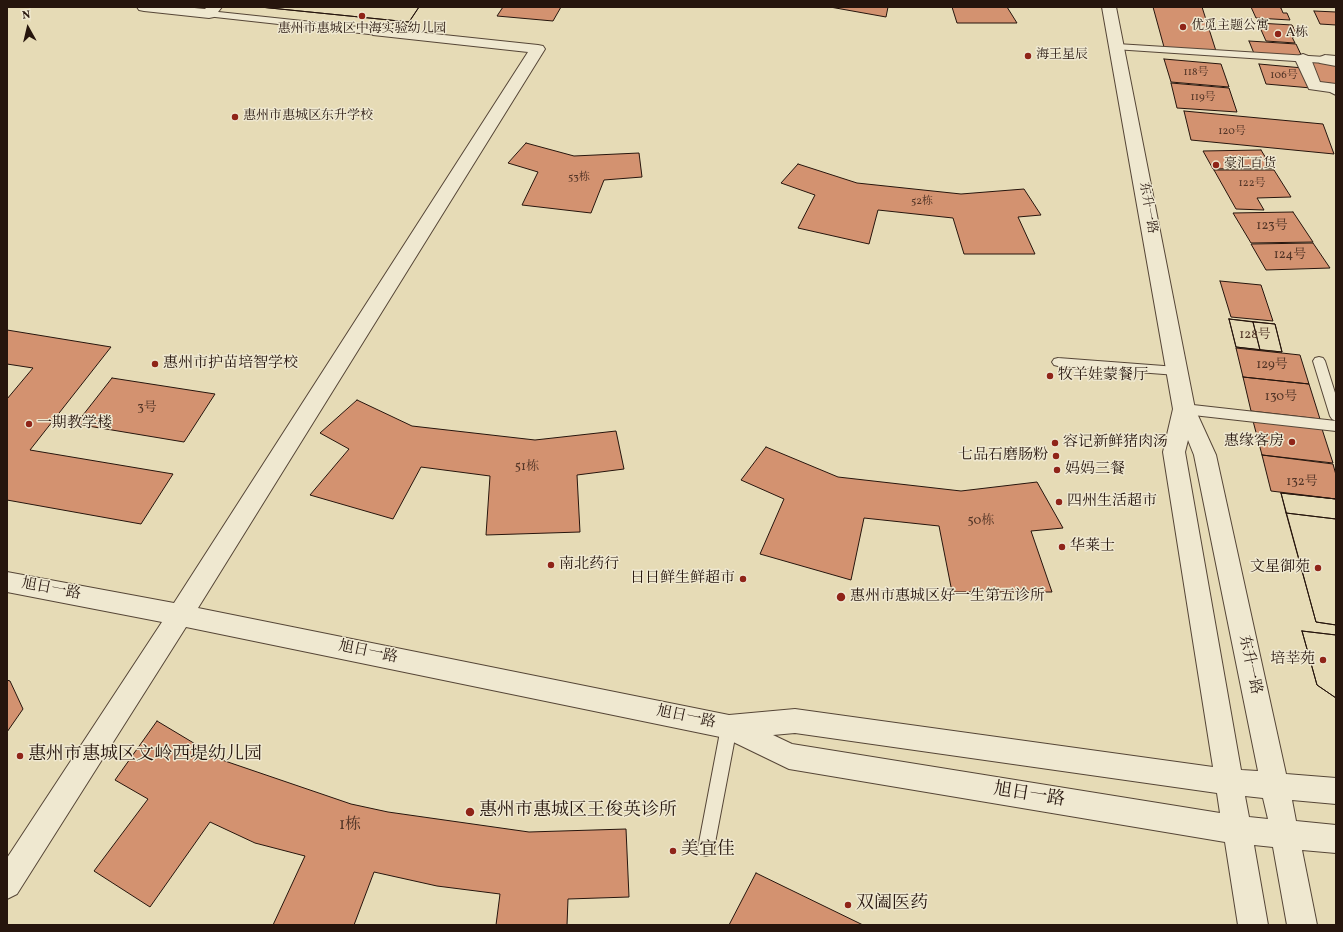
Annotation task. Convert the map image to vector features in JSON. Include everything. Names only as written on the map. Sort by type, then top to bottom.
[{"type":"street","points":[[144,7],[212,10]]},
{"type":"street","name":"东升一路","points":[[1109,7],[1176,371],[1184,409],[1205,455],[1275,786],[1302,925]]},
{"type":"street","points":[[7,884],[180,615],[538,49],[378,32]]},
{"type":"street","points":[[1303,59],[1314,86],[1335,88],[1336,90]]},
{"type":"street","name":"东升一路","points":[[1184,409],[1174,452],[1253,925]]},
{"type":"street","name":"旭日一路","points":[[7,582],[180,615],[729,727],[789,756],[1237,830],[1336,839]]},
{"type":"street","name":"旭日一路","points":[[729,727],[795,721],[1229,782],[1336,791]]},
{"type":"lane","points":[[212,10],[378,32]]},
{"type":"lane","points":[[1116,47],[1330,61]]},
{"type":"lane","points":[[1319,361],[1336,416]]},
{"type":"lane","points":[[1058,362],[1176,371]]},
{"type":"lane","points":[[1184,409],[1336,426]]},
{"type":"lane","points":[[706,848],[729,727]]},
{"type":"building","name":"惠州市惠城区中海实验幼儿园","points":[[260,7],[419,7],[409,22]]},
{"type":"building","name":"惠州市惠城区中海实验幼儿园","points":[[260,7],[419,7],[409,22]]},
{"type":"building","points":[[503,7],[561,7],[553,21],[497,16]]},
{"type":"building","points":[[830,7],[888,7],[886,17]]},
{"type":"building","points":[[952,7],[1007,7],[1017,23],[957,23]]},
{"type":"building","name":"优觅主题公寓","points":[[1153,7],[1202,7],[1216,51],[1164,47]]},
{"type":"building","points":[[1251,7],[1281,8],[1283,13],[1287,13],[1290,20],[1256,18]]},
{"type":"building","points":[[1314,11],[1336,12],[1336,25],[1320,24]]},
{"type":"building","name":"A栋","points":[[1258,23],[1292,25],[1296,32],[1292,32],[1294,37],[1292,37],[1295,43],[1266,41]]},
{"type":"building","points":[[1249,41],[1296,44],[1303,59],[1255,56]]},
{"type":"building","points":[[1164,59],[1221,64],[1229,87],[1171,82]]},
{"type":"building","points":[[1308,60],[1336,62],[1336,84],[1318,82]]},
{"type":"building","points":[[1259,64],[1303,68],[1311,88],[1266,84]]},
{"type":"building","points":[[1171,83],[1229,88],[1237,112],[1177,108]]},
{"type":"building","points":[[1184,111],[1323,124],[1334,154],[1191,140]]},
{"type":"building","points":[[526,143],[574,156],[639,153],[642,177],[604,180],[591,213],[522,205],[538,172],[508,163]]},
{"type":"building","points":[[1261,150],[1272,168],[1213,169],[1203,151]]},
{"type":"building","points":[[798,164],[857,183],[961,194],[1024,189],[1041,215],[1018,217],[1035,254],[964,254],[953,218],[878,210],[869,244],[798,228],[815,195],[781,183]]},
{"type":"building","points":[[1214,170],[1274,170],[1291,197],[1257,198],[1264,210],[1236,209]]},
{"type":"building","points":[[1293,212],[1313,242],[1251,243],[1233,213]]},
{"type":"building","points":[[1313,243],[1330,268],[1266,270],[1251,244]]},
{"type":"building","points":[[1220,281],[1261,285],[1273,321],[1231,317]]},
{"type":"building","points":[[1229,319],[1275,324],[1282,352],[1236,347]]},
{"type":"building","points":[[1229,319],[1253,322],[1260,350],[1236,347]]},
{"type":"building","points":[[1253,322],[1275,324],[1282,352],[1260,350]]},
{"type":"building","name":"一期教学楼","points":[[7,330],[111,347],[30,450],[173,474],[141,524],[7,500],[7,399],[33,368],[7,364]]},
{"type":"building","points":[[1236,348],[1300,355],[1309,384],[1243,377]]},
{"type":"building","points":[[1243,377],[1309,384],[1320,419],[1251,411]]},
{"type":"building","points":[[112,378],[215,394],[184,442],[76,424]]},
{"type":"building","points":[[357,400],[412,426],[535,440],[616,431],[624,469],[577,475],[580,532],[486,535],[490,476],[421,467],[393,519],[310,495],[349,449],[320,433]]},
{"type":"building","name":"惠缘客房","points":[[1253,421],[1322,429],[1333,463],[1262,455]]},
{"type":"building","points":[[766,447],[838,477],[961,491],[1037,482],[1063,528],[1031,531],[1052,592],[952,592],[939,526],[864,518],[851,580],[760,554],[784,499],[741,480]]},
{"type":"building","points":[[1262,455],[1333,464],[1336,475],[1336,499],[1271,491]]},
{"type":"building","name":"文星御苑","points":[[1281,493],[1336,499],[1336,625],[1316,622]]},
{"type":"building","points":[[1281,493],[1336,499],[1336,519],[1286,513]]},
{"type":"building","name":"文星御苑","points":[[1286,513],[1336,519],[1336,625],[1316,622]]},
{"type":"building","name":"培莘苑","points":[[1302,631],[1336,635],[1336,698],[1317,685]]},
{"type":"building","name":"培莘苑","points":[[1302,631],[1336,635],[1336,698],[1317,685]]},
{"type":"building","points":[[7,680],[10,681],[23,709],[7,732]]},
{"type":"building","points":[[157,721],[222,760],[351,804],[388,812],[529,832],[626,829],[629,897],[568,899],[567,925],[496,925],[500,894],[437,886],[374,872],[354,925],[273,925],[305,856],[255,843],[210,822],[150,907],[94,871],[148,799],[115,780]]},
{"type":"building","points":[[756,873],[863,925],[729,925]]},
{"type":"place","name":"惠州市惠城区中海实验幼儿园","points":[[362,16]]},
{"type":"place","name":"优觅主题公寓","points":[[1183,27]]},
{"type":"place","name":"A栋","points":[[1278,34]]},
{"type":"place","name":"海王星辰","points":[[1028,56]]},
{"type":"place","name":"惠州市惠城区东升学校","points":[[235,117]]},
{"type":"place","name":"豪汇百货","points":[[1216,165]]},
{"type":"place","name":"惠州市护苗培智学校","points":[[155,364]]},
{"type":"place","name":"牧羊娃蒙餐厅","points":[[1050,376]]},
{"type":"place","name":"一期教学楼","points":[[29,424]]},
{"type":"place","name":"惠缘客房","points":[[1292,442]]},
{"type":"place","name":"容记新鲜猪肉汤","points":[[1055,443]]},
{"type":"place","name":"七品石磨肠粉","points":[[1056,456]]},
{"type":"place","name":"妈妈三餐","points":[[1057,470]]},
{"type":"place","name":"四州生活超市","points":[[1059,502]]},
{"type":"place","name":"华莱士","points":[[1062,547]]},
{"type":"place","name":"南北药行","points":[[551,565]]},
{"type":"place","name":"文星御苑","points":[[1318,568]]},
{"type":"place","name":"日日鲜生鲜超市","points":[[743,579]]},
{"type":"place","name":"惠州市惠城区好一生第五诊所","points":[[841,597]]},
{"type":"place","name":"培莘苑","points":[[1323,660]]},
{"type":"place","name":"惠州市惠城区文岭西堤幼儿园","points":[[20,756]]},
{"type":"place","name":"惠州市惠城区王俊英诊所","points":[[470,812]]},
{"type":"place","name":"美宜佳","points":[[673,851]]},
{"type":"place","name":"双阖医药","points":[[848,905]]}]
